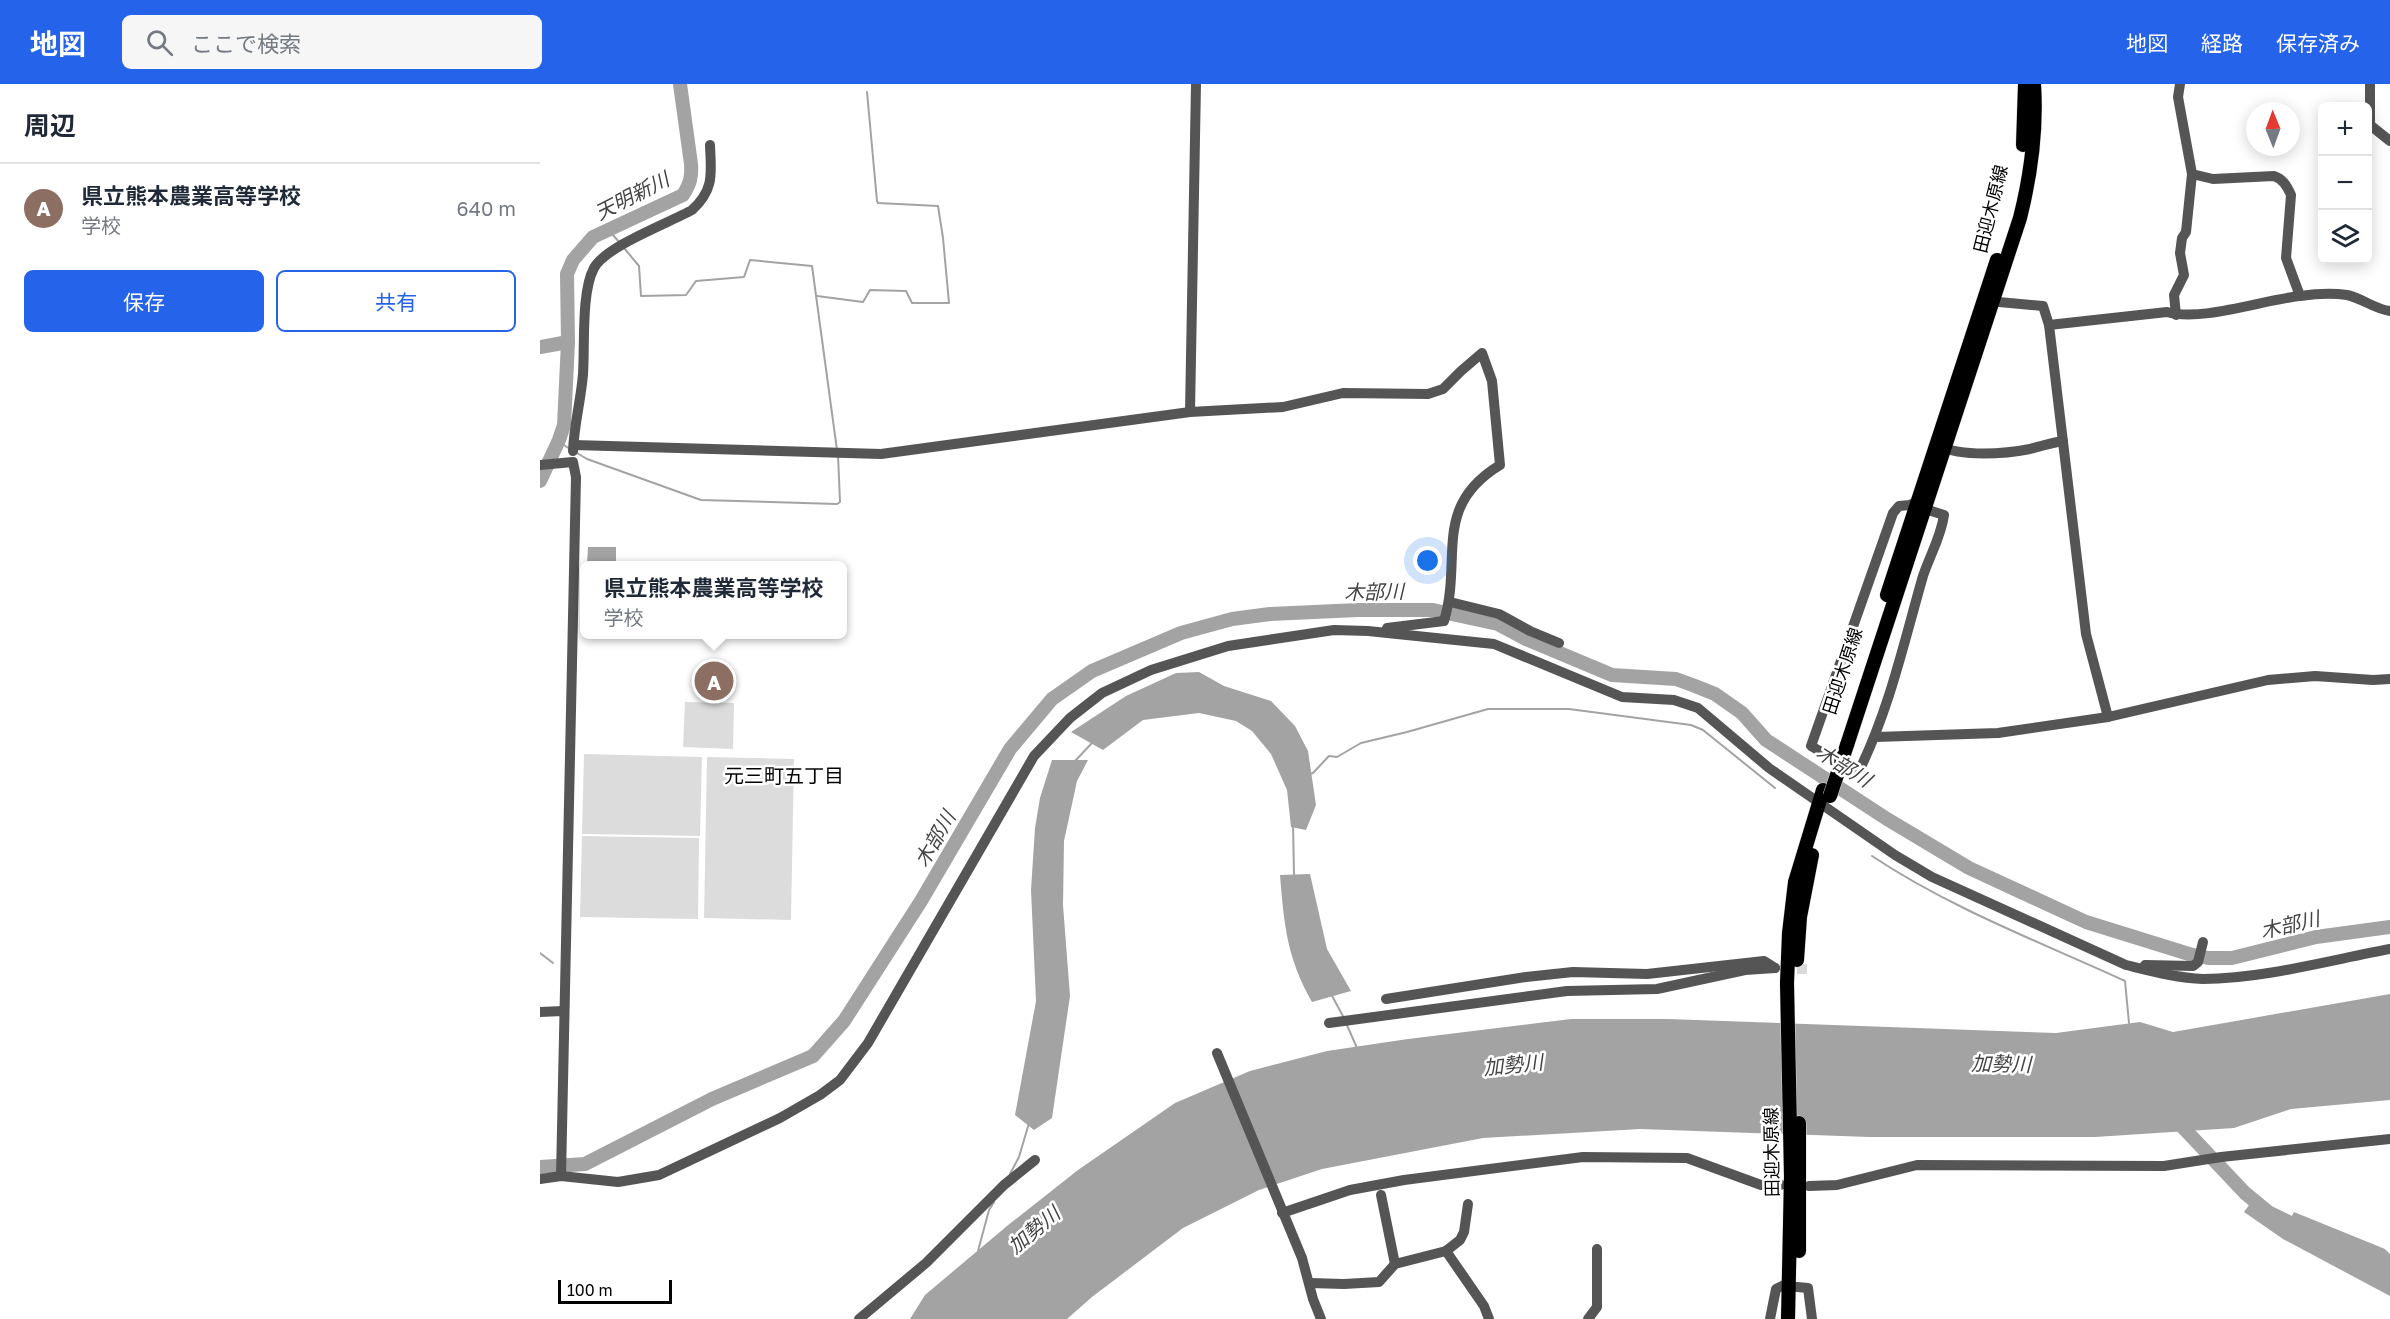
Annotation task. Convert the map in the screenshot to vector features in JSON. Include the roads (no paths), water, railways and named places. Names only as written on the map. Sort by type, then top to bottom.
[{"type":"main road","name":"田迎木原線","points":[[1989,301],[2018,188],[2024,141],[2025,84]]},
{"type":"main road","name":"田迎木原線","points":[[1788,1319],[1793,1285],[1795,1166],[1792,1015],[1800,917],[1825,799],[1989,301],[2020,218],[2028,184],[2033,143],[2034,84]]},
{"type":"main road","name":"田迎木原線","points":[[1793,1285],[1797,1319]]},
{"type":"street","points":[[1190,412],[1196,84]]},
{"type":"street","points":[[2176,315],[2174,295],[2184,275],[2180,253],[2182,238],[2186,232],[2192,174],[2178,97],[2180,84]]},
{"type":"street","points":[[2370,84],[2370,125],[2390,141]]},
{"type":"street","points":[[560,1174],[576,477],[568,462],[574,445],[583,373],[588,287],[594,268],[605,256],[623,244],[692,210],[699,204],[708,192],[712,180],[710,145]]},
{"type":"street","points":[[2192,174],[2213,179],[2274,176],[2280,178],[2291,195],[2286,258],[2300,296]]},
{"type":"street","points":[[2049,325],[2167,312],[2176,315],[2237,308],[2300,296],[2347,295],[2378,309],[2390,310]]},
{"type":"street","points":[[1989,301],[2043,306],[2049,325],[2086,634],[2108,717]]},
{"type":"street","points":[[574,445],[881,454],[1190,412],[1283,406],[1343,393],[1428,394],[1443,389],[1482,354],[1492,381],[1500,465],[1482,476],[1464,498],[1456,513],[1450,553],[1449,605],[1444,621],[1368,631]]},
{"type":"street","points":[[1940,447],[1970,452],[2015,451],[2063,441]]},
{"type":"street","points":[[540,465],[568,462]]},
{"type":"street","points":[[1921,505],[1944,515],[1943,528],[1925,569],[1876,737],[1858,773],[1811,746],[1893,513],[1899,506],[1921,505]]},
{"type":"street","points":[[1449,605],[1499,614],[1530,631],[1559,643]]},
{"type":"street","points":[[540,1179],[560,1174],[618,1182],[659,1175],[780,1118],[820,1095],[840,1080],[868,1043],[909,976],[1034,756],[1070,718],[1086,704],[1135,676],[1228,646],[1306,633],[1334,630],[1368,631],[1494,644],[1622,697],[1674,700],[1698,708],[1769,768],[1825,799],[1895,855],[1932,877],[2126,965],[2191,977],[2218,978],[2390,949]]},
{"type":"street","points":[[1876,737],[1998,733],[2108,717],[2268,680],[2315,676],[2390,679]]},
{"type":"street","points":[[2126,965],[2193,966],[2198,962],[2203,942]]},
{"type":"street","points":[[1329,1023],[1568,991],[1657,989],[1745,970],[1775,968],[1764,961],[1647,974],[1573,972],[1526,976],[1386,999]]},
{"type":"street","points":[[540,1012],[563,1011]]},
{"type":"street","points":[[1217,1053],[1310,1283],[1313,1299],[1321,1319]]},
{"type":"street","points":[[1809,1186],[1837,1185],[1917,1165],[2164,1166],[2221,1157],[2390,1139]]},
{"type":"street","points":[[1282,1213],[1350,1190],[1404,1179],[1583,1158],[1687,1158],[1761,1185],[1781,1185]]},
{"type":"street","points":[[859,1319],[926,1263],[1004,1185],[1035,1160]]},
{"type":"street","points":[[1381,1195],[1395,1264]]},
{"type":"street","points":[[1310,1283],[1379,1282],[1395,1264],[1446,1251],[1460,1240],[1464,1232],[1468,1204]]},
{"type":"street","points":[[1588,1319],[1597,1307],[1597,1249]]},
{"type":"street","points":[[1446,1251],[1484,1306],[1489,1319]]},
{"type":"street","points":[[1770,1319],[1776,1289],[1793,1285],[1808,1288],[1812,1319]]},
{"type":"water","points":[[588,547],[616,547],[616,561],[587,561]]},
{"type":"water","points":[[1199,672],[1224,686],[1271,701],[1295,726],[1308,751],[1316,805],[1306,830],[1291,827],[1287,790],[1271,754],[1252,731],[1236,721],[1199,713],[1143,720],[1103,750],[1071,732],[1126,696],[1176,673]]},
{"type":"water","points":[[1052,760],[1088,760],[1077,781],[1064,841],[1063,905],[1070,996],[1052,1118],[1034,1130],[1015,1115],[1036,1001],[1031,890],[1035,828],[1040,798]]},
{"type":"water","points":[[1310,874],[1327,949],[1351,991],[1312,1002],[1297,971],[1288,941],[1280,875]]},
{"type":"water","points":[[2390,994],[2390,1100],[2291,1109],[2234,1128],[2095,1137],[1869,1137],[1640,1129],[1483,1138],[1322,1169],[1259,1190],[1183,1228],[1092,1297],[1067,1319],[910,1319],[925,1295],[1007,1226],[1078,1170],[1175,1103],[1250,1071],[1327,1051],[1571,1019],[1668,1019],[2056,1033],[2140,1022],[2173,1032]]},
{"type":"water","points":[[2252,1201],[2281,1223],[2288,1223],[2294,1212],[2385,1249],[2390,1254],[2390,1296],[2283,1239],[2244,1212]]},
{"type":"waterway","name":"天明新川","points":[[540,481],[564,425],[568,342],[567,274],[573,260],[593,237],[683,195],[691,177],[691,164],[680,84]]},
{"type":"waterway","points":[[817,296],[863,302],[870,290],[906,291],[912,303],[949,303],[938,206],[878,203],[877,201],[867,92]]},
{"type":"waterway","points":[[607,228],[619,242]]},
{"type":"waterway","points":[[624,248],[639,266],[641,296],[686,295],[696,281],[744,277],[750,260],[812,266],[837,450]]},
{"type":"waterway","name":"天明新川","points":[[540,347],[568,342]]},
{"type":"waterway","points":[[559,440],[570,449]]},
{"type":"waterway","points":[[577,453],[587,459],[701,500],[837,504],[840,502],[838,455]]},
{"type":"waterway","name":"木部川","points":[[540,1167],[585,1164],[712,1099],[813,1056],[844,1021],[921,901],[1010,749],[1052,699],[1092,671],[1181,633],[1232,619],[1270,614],[1358,610],[1433,610],[1498,624],[1526,639],[1612,675],[1676,679],[1695,686],[1715,694],[1742,713],[1766,740],[1887,819],[1969,868],[2086,922],[2189,954],[2208,958],[2232,958],[2316,937],[2390,927]]},
{"type":"waterway","points":[[1309,774],[1313,773],[1329,756],[1337,757],[1361,743],[1488,709],[1569,709],[1691,725],[1703,730],[1775,788]]},
{"type":"waterway","points":[[1075,761],[1092,743]]},
{"type":"waterway","points":[[1293,824],[1294,875]]},
{"type":"waterway","points":[[1872,856],[1932,892],[1964,908],[2125,981],[2129,1023]]},
{"type":"waterway","points":[[540,953],[553,963]]},
{"type":"waterway","points":[[1331,994],[1344,1018]]},
{"type":"waterway","points":[[1346,1023],[1357,1048]]},
{"type":"waterway","name":"加勢川","points":[[2175,1119],[2245,1193],[2268,1212],[2305,1230]]},
{"type":"waterway","points":[[1010,1174],[1019,1157],[1029,1123]]},
{"type":"waterway","points":[[978,1251],[989,1210],[994,1202]]},
{"type":"tunnel","points":[[1782,969],[1807,969]]},
{"type":"place","name":"県立熊本農業高等学校","points":[[714,681]]},
{"type":"district","name":"元三町五丁目","points":[[784,776]]}]
